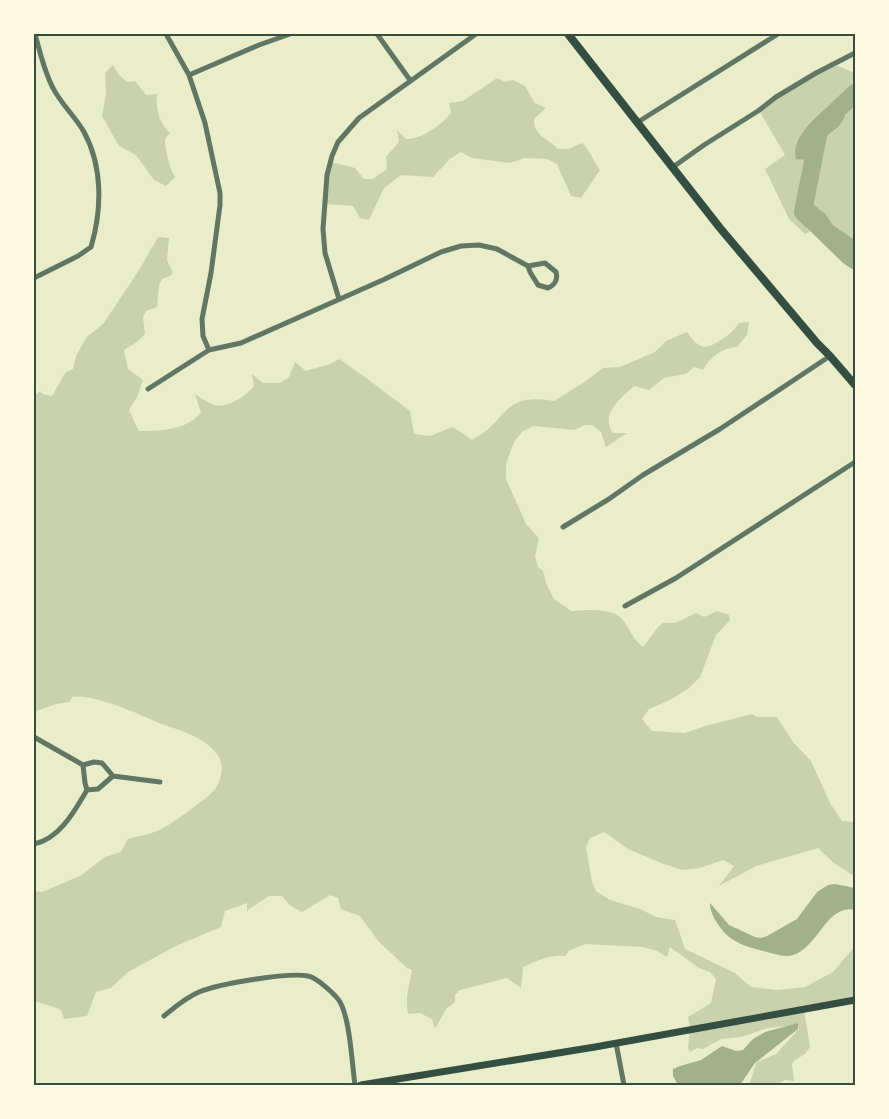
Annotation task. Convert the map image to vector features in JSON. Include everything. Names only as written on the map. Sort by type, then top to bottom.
[{"type":"main road","points":[[568,34],[720,228],[855,385]]},
{"type":"main road","points":[[361,1085],[616,1043],[855,1000]]},
{"type":"street","points":[[34,278],[78,256],[91,247],[98,213],[100,191],[93,154],[84,131],[53,89],[46,74],[35,34]]},
{"type":"street","points":[[166,34],[189,75],[205,122],[220,193],[211,273],[202,319],[208,350]]},
{"type":"street","points":[[189,75],[290,34]]},
{"type":"street","points":[[377,34],[410,80]]},
{"type":"street","points":[[339,299],[325,253],[323,229],[327,175],[338,142],[359,118],[476,34]]},
{"type":"street","points":[[638,122],[778,34]]},
{"type":"street","points":[[673,167],[704,145],[758,112],[776,97],[816,73],[855,54]]},
{"type":"street","points":[[148,389],[208,350],[241,343],[441,252],[461,246],[479,245],[496,249],[528,266],[545,263],[554,268],[557,279],[548,288],[538,285],[528,266]]},
{"type":"street","points":[[563,527],[609,499],[643,475],[720,429],[830,356]]},
{"type":"street","points":[[625,606],[676,578],[855,462]]},
{"type":"street","points":[[34,737],[83,765],[94,762],[102,763],[113,776],[160,782]]},
{"type":"street","points":[[34,844],[41,842],[58,831],[74,811],[87,790],[83,765]]},
{"type":"street","points":[[87,790],[98,789],[113,776]]},
{"type":"street","points":[[164,1016],[177,1004],[211,987],[287,975],[310,976],[340,1000],[347,1024],[355,1085]]},
{"type":"street","points":[[616,1043],[624,1085]]},
{"type":"shaded area","points":[[833,64],[855,73],[855,88],[831,103],[811,157],[821,142],[840,125],[846,112],[855,106],[855,240],[833,225],[825,213],[812,202],[806,227],[810,232],[805,234],[789,219],[765,169],[785,155],[760,112],[774,98]]},
{"type":"shaded area","points":[[113,65],[119,75],[127,82],[135,81],[146,95],[157,94],[159,115],[163,125],[170,133],[165,139],[165,144],[169,163],[175,177],[166,186],[154,180],[136,155],[119,146],[102,116],[106,94],[105,73]]},
{"type":"shaded area","points":[[497,78],[505,82],[513,80],[525,86],[535,103],[546,108],[534,119],[534,125],[539,133],[558,149],[568,149],[582,143],[587,148],[600,170],[581,198],[571,196],[557,164],[547,159],[525,158],[510,163],[472,158],[461,152],[450,159],[433,177],[401,175],[384,188],[369,220],[360,218],[353,206],[326,204],[327,176],[331,162],[355,168],[364,179],[373,179],[387,169],[386,157],[399,142],[397,130],[406,139],[425,134],[451,113],[449,103],[463,101]]},
{"type":"shaded area","points":[[855,88],[855,106],[846,112],[840,125],[822,141],[811,157],[804,160],[796,159],[795,149],[799,138],[806,128],[837,100]]},
{"type":"shaded area","points":[[803,201],[812,202],[825,213],[833,225],[855,240],[855,271],[843,263],[806,227],[799,208]]},
{"type":"shaded area","points":[[158,237],[169,238],[167,260],[173,273],[162,279],[159,285],[157,307],[146,311],[143,317],[145,334],[137,342],[124,350],[128,369],[143,380],[137,397],[129,410],[139,431],[164,430],[189,423],[201,412],[195,394],[214,405],[225,405],[246,394],[254,386],[252,374],[263,383],[280,383],[289,377],[295,362],[306,371],[327,365],[339,359],[410,411],[414,434],[430,436],[453,427],[472,440],[493,425],[514,404],[536,399],[554,401],[603,368],[620,367],[655,352],[666,341],[687,332],[699,345],[707,347],[727,336],[739,323],[749,322],[747,335],[737,347],[726,349],[717,354],[703,370],[694,367],[686,374],[664,378],[649,390],[634,386],[613,407],[609,419],[613,433],[627,433],[606,447],[601,432],[592,425],[585,425],[574,430],[534,426],[523,431],[514,442],[506,464],[506,479],[526,524],[539,538],[535,557],[538,567],[543,571],[546,583],[554,599],[571,611],[598,610],[617,615],[625,622],[636,641],[643,647],[663,623],[675,623],[696,613],[704,617],[717,611],[729,615],[730,620],[716,635],[700,677],[689,688],[670,700],[649,709],[642,719],[652,731],[685,733],[752,714],[757,717],[777,717],[793,742],[811,761],[830,803],[842,821],[855,822],[855,877],[834,863],[818,848],[756,866],[719,886],[734,866],[723,860],[700,868],[682,870],[628,849],[604,832],[590,838],[586,847],[592,882],[596,891],[610,900],[640,909],[656,917],[675,920],[685,949],[735,973],[751,987],[778,990],[805,987],[833,972],[855,946],[855,1000],[804,1010],[810,1047],[805,1054],[792,1064],[794,1081],[785,1080],[776,1085],[748,1085],[757,1062],[776,1054],[799,1029],[797,1025],[768,1028],[741,1037],[721,1039],[703,1049],[697,1048],[690,1052],[688,1048],[690,1028],[688,1017],[711,1003],[716,979],[710,972],[699,968],[670,947],[667,957],[657,951],[643,947],[585,944],[569,951],[565,956],[554,956],[523,967],[521,988],[507,978],[460,990],[455,995],[455,1002],[446,1009],[435,1029],[432,1019],[420,1013],[408,1014],[407,996],[412,970],[407,968],[379,942],[360,916],[341,909],[338,898],[330,895],[302,912],[291,906],[282,896],[269,896],[247,912],[247,903],[225,911],[221,927],[178,945],[128,972],[111,988],[96,992],[87,1016],[64,1019],[61,1010],[34,1001],[34,891],[42,892],[80,876],[105,857],[121,852],[128,839],[162,829],[212,792],[216,788],[221,775],[222,765],[219,757],[210,746],[195,736],[101,700],[72,697],[70,702],[56,704],[34,712],[34,396],[40,391],[43,394],[52,396],[66,372],[73,369],[76,356],[87,337],[103,324],[141,267]]},
{"type":"shaded area","points":[[835,884],[855,888],[855,910],[845,910],[837,913],[802,951],[790,956],[758,950],[736,941],[728,936],[719,925],[710,907],[710,903],[729,925],[761,938],[797,919],[817,892],[828,885]]},
{"type":"shaded area","points":[[798,1023],[798,1029],[755,1063],[740,1085],[678,1085],[673,1076],[673,1069],[701,1060],[722,1046],[736,1051],[743,1050],[753,1039],[765,1032]]},
{"type":"waterway","points":[[811,220],[803,212],[820,126],[855,93]]}]
